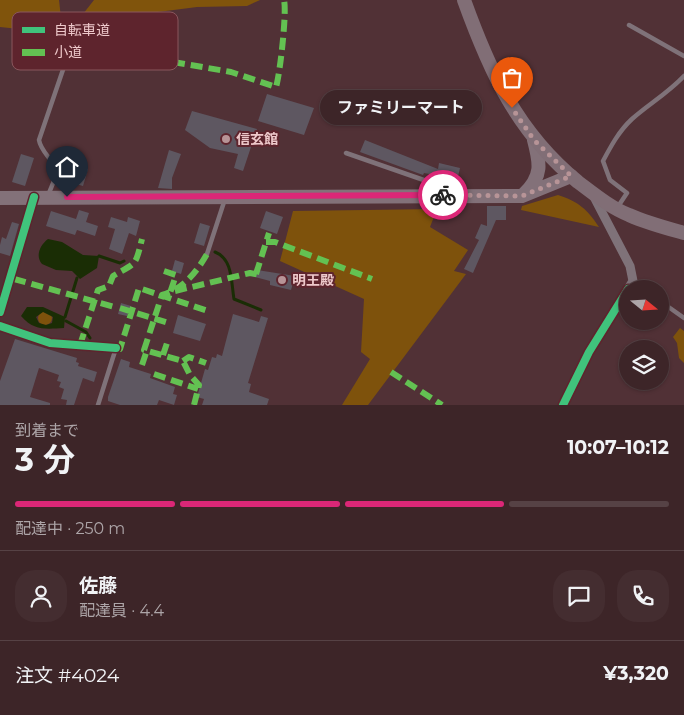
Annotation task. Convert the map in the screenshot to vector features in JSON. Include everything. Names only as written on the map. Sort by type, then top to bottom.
[{"type":"highway","points":[[464,0],[481,49],[505,98],[534,140],[592,194],[628,215],[684,233]]},
{"type":"main road","points":[[522,196],[530,189],[537,176],[540,164],[534,140]]},
{"type":"main road","points":[[0,198],[522,196],[571,176]]},
{"type":"street","points":[[592,194],[630,266],[629,280]]},
{"type":"street","points":[[0,312],[41,197]]},
{"type":"street","points":[[563,405],[589,352],[619,302]]},
{"type":"street","points":[[0,326],[50,343],[116,348]]},
{"type":"lane","points":[[629,25],[684,56]]},
{"type":"lane","points":[[41,197],[56,173],[53,165],[40,148],[39,140],[63,70]]},
{"type":"lane","points":[[617,209],[627,193],[610,180],[603,162],[613,141],[632,119],[672,89],[684,76]]},
{"type":"lane","points":[[346,152],[438,186],[440,195]]},
{"type":"lane","points":[[207,254],[225,197]]},
{"type":"lane","points":[[669,307],[684,318]]},
{"type":"lane","points":[[98,405],[116,348]]},
{"type":"shaded area","points":[[0,0],[59,0],[60,12],[12,12],[12,28],[0,27]]},
{"type":"shaded area","points":[[94,0],[260,0],[247,6],[197,7],[158,12],[85,12]]},
{"type":"shaded area","points":[[558,195],[582,207],[599,227],[521,210],[522,206]]},
{"type":"shaded area","points":[[437,209],[430,227],[468,250],[454,271],[466,274],[368,405],[342,405],[370,359],[361,352],[364,299],[280,261],[293,211]]},
{"type":"shaded area","points":[[48,239],[62,242],[83,255],[99,256],[97,268],[80,279],[72,271],[56,270],[42,264],[39,258],[39,251]]},
{"type":"shaded area","points":[[27,307],[43,307],[65,317],[64,328],[46,329],[36,327],[21,316]],"holes":[[[43,312],[53,317],[52,323],[46,325],[39,323],[36,317]]]},
{"type":"shaded area","points":[[42,311],[48,311],[52,318],[48,325],[42,325],[38,321],[38,315]]},
{"type":"shaded area","points":[[680,328],[684,331],[684,363],[679,358],[677,343],[673,337]]},
{"type":"building","points":[[267,94],[314,108],[304,135],[258,121]]},
{"type":"building","points":[[326,105],[337,106],[334,117],[322,113]]},
{"type":"building","name":"信玄館","points":[[192,111],[257,129],[243,171],[234,168],[238,154],[210,148],[185,130]]},
{"type":"building","points":[[365,140],[438,169],[439,163],[460,168],[456,185],[449,183],[450,178],[424,173],[423,175],[360,152]]},
{"type":"building","points":[[169,150],[181,154],[172,178],[172,189],[158,188]]},
{"type":"building","points":[[21,154],[34,158],[25,186],[12,182]]},
{"type":"building","points":[[74,165],[88,169],[83,186],[69,182]]},
{"type":"building","points":[[487,206],[506,206],[506,220],[496,220],[473,273],[464,269],[479,240],[475,238],[481,224],[487,226]]},
{"type":"building","points":[[79,210],[89,213],[86,222],[98,226],[95,236],[77,230],[75,235],[46,226],[51,211],[76,219]]},
{"type":"building","points":[[266,211],[283,217],[277,234],[260,228]]},
{"type":"building","points":[[111,217],[127,222],[128,217],[140,221],[136,236],[129,233],[122,254],[109,249],[115,229],[108,227]]},
{"type":"building","points":[[12,222],[19,224],[10,256],[0,253],[0,245],[2,237],[6,239]]},
{"type":"building","points":[[200,223],[210,226],[204,246],[194,243]]},
{"type":"building","points":[[175,260],[184,263],[181,274],[172,271]]},
{"type":"building","name":"明王殿","points":[[257,270],[295,276],[291,290],[270,285],[270,281],[255,277]]},
{"type":"building","points":[[121,303],[131,306],[127,316],[118,314]]},
{"type":"building","points":[[233,314],[259,322],[261,316],[268,318],[248,383],[251,384],[249,392],[269,399],[267,405],[202,405],[204,399],[197,397],[205,369],[208,370],[212,357],[216,358],[217,354],[222,356]]},
{"type":"building","points":[[178,315],[206,324],[200,341],[173,333]]},
{"type":"building","points":[[15,339],[77,358],[78,366],[97,372],[94,382],[83,378],[74,405],[66,405],[67,400],[61,399],[64,389],[59,387],[61,382],[57,381],[59,375],[39,368],[30,397],[50,403],[50,405],[0,405],[0,381]]},
{"type":"building","points":[[121,359],[130,362],[129,367],[151,374],[150,378],[175,387],[173,394],[177,395],[174,405],[159,400],[157,405],[120,405],[108,401]]},
{"type":"waterway","points":[[215,252],[221,255],[228,265],[234,299],[261,310]]},
{"type":"waterway","points":[[99,256],[120,263],[124,261]]},
{"type":"waterway","points":[[65,317],[77,278]]},
{"type":"waterway","points":[[66,321],[86,332],[90,338]]},
{"type":"marked path","points":[[178,63],[231,72],[276,87],[283,43],[284,0]]},
{"type":"marked path","points":[[256,274],[269,233]]},
{"type":"marked path","points":[[80,345],[98,290],[109,286],[113,276],[134,263],[142,239]]},
{"type":"marked path","points":[[266,242],[275,242],[372,279]]},
{"type":"marked path","points":[[194,405],[199,385],[190,375],[183,361],[144,350],[162,295],[183,284],[198,268],[207,254]]},
{"type":"marked path","points":[[164,271],[176,275],[170,293]]},
{"type":"marked path","points":[[175,291],[250,273],[260,275]]},
{"type":"marked path","points":[[14,279],[118,308]]},
{"type":"marked path","points":[[116,348],[120,349],[139,288],[208,311]]},
{"type":"marked path","points":[[120,308],[169,323]]},
{"type":"marked path","points":[[163,355],[168,340]]},
{"type":"marked path","points":[[142,365],[147,350]]},
{"type":"marked path","points":[[183,361],[189,357],[206,363]]},
{"type":"marked path","points":[[391,372],[442,405]]},
{"type":"marked path","points":[[154,374],[198,389]]},
{"type":"cycle path","points":[[0,312],[34,197]]},
{"type":"cycle path","points":[[563,405],[589,352],[619,304]]},
{"type":"cycle path","points":[[0,326],[50,343],[116,348]]},
{"type":"way so far","points":[[443,195],[522,196],[571,176],[534,140],[512,108]]},
{"type":"place","name":"ファミリーマート","points":[[512,108]]},
{"type":"place","name":"信玄館","points":[[226,139]]},
{"type":"place","name":"明王殿","points":[[282,280]]},
{"type":"route","points":[[67,197],[268,198],[443,195]]}]
